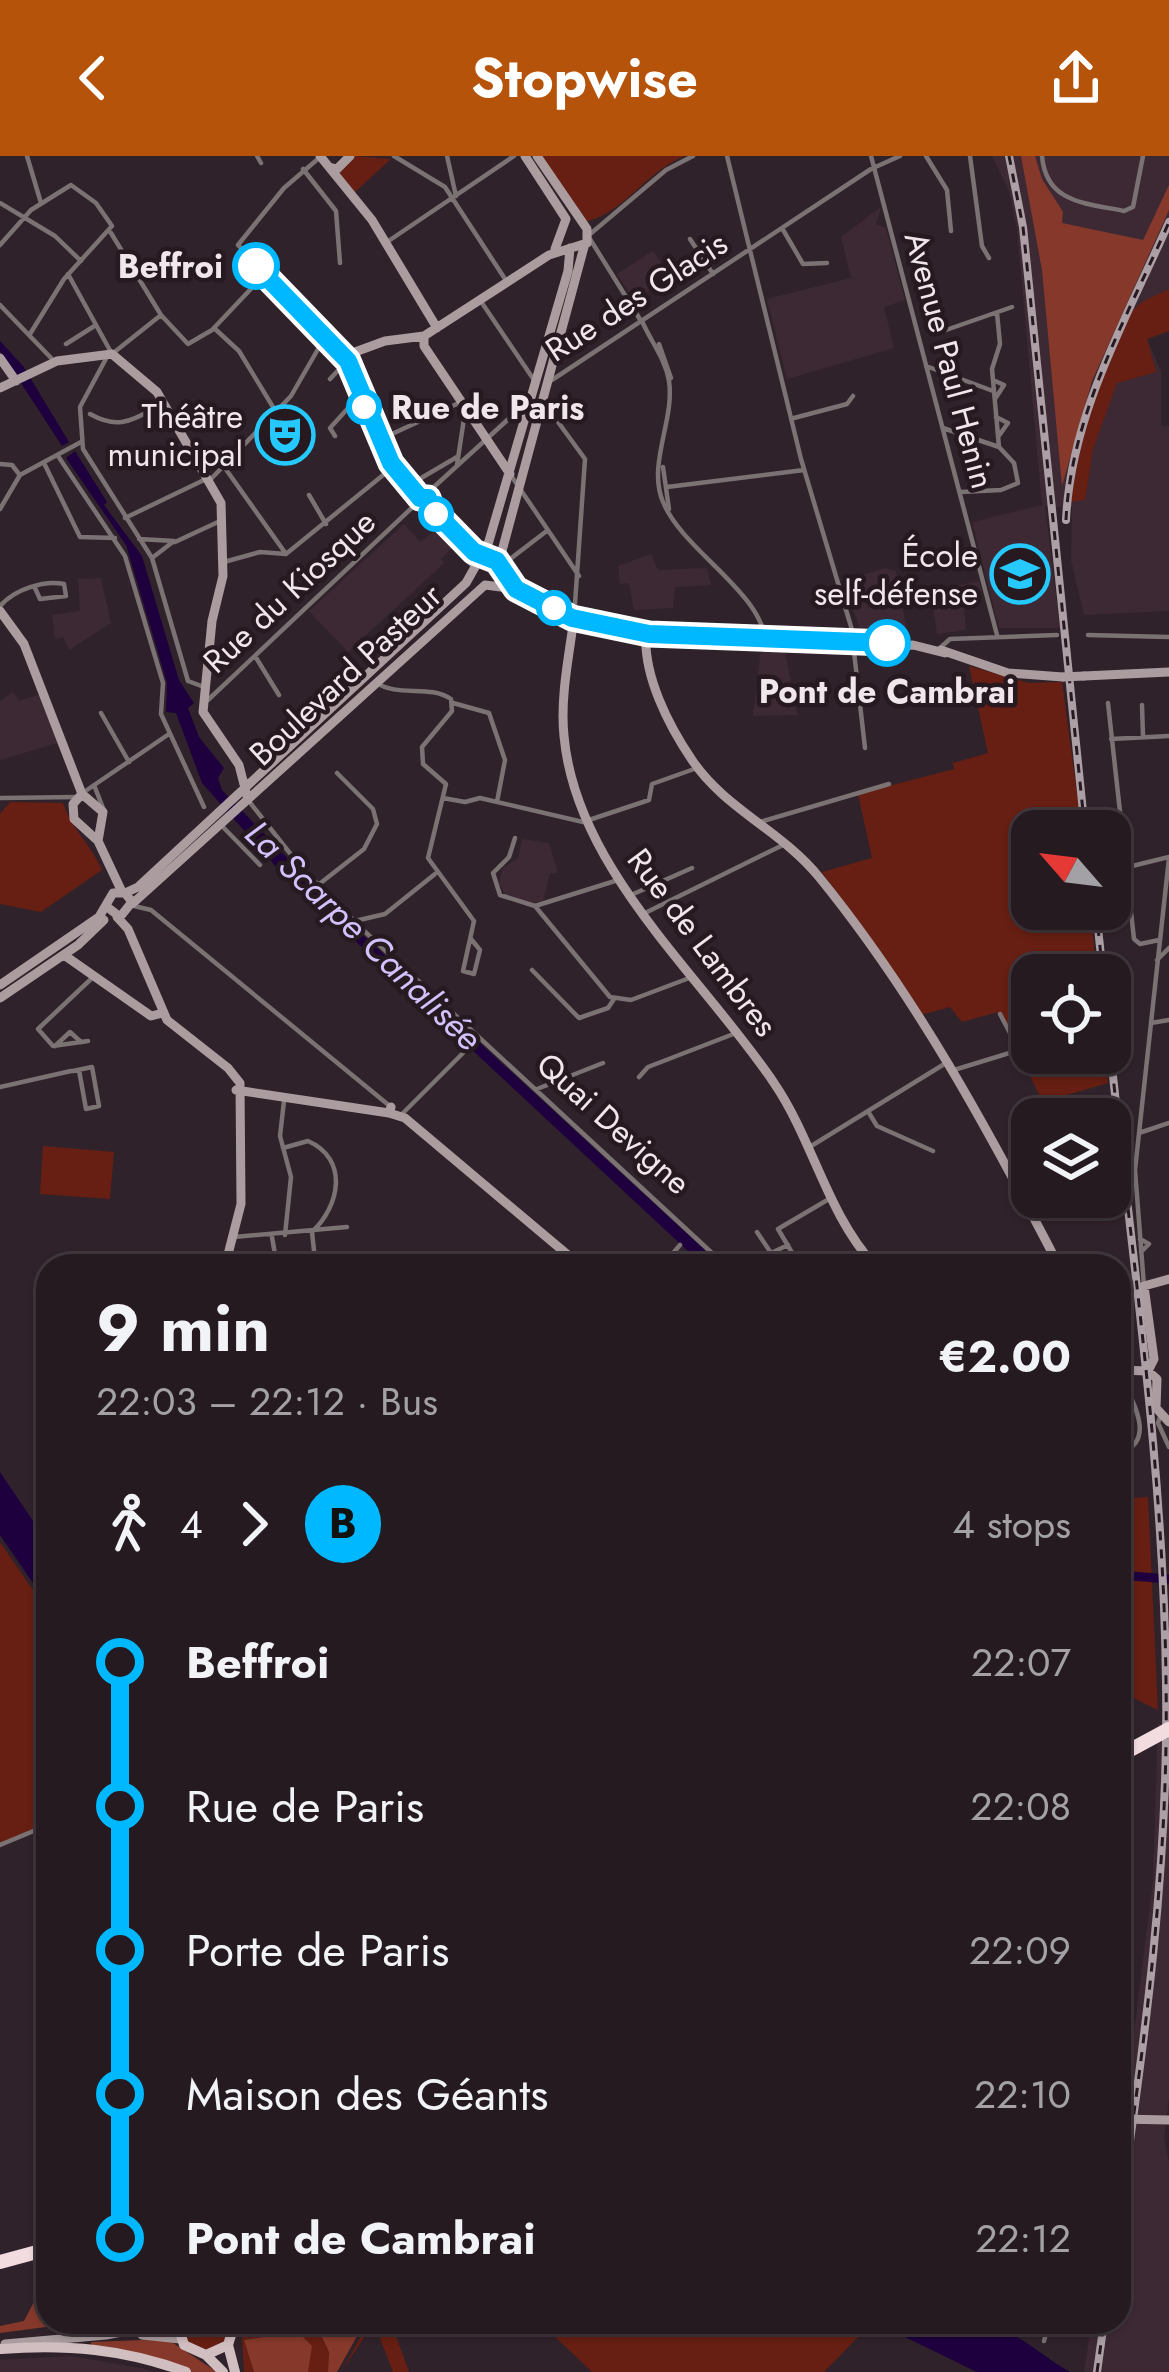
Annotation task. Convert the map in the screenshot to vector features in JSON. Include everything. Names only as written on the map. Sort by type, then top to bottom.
[{"type":"highway","points":[[1131,1747],[1169,1726]]},
{"type":"highway","points":[[3,2258],[36,2250]]},
{"type":"main road","points":[[350,156],[329,166],[387,242],[437,328]]},
{"type":"main road","points":[[526,156],[565,216],[567,240],[543,384]]},
{"type":"main road","points":[[479,563],[543,384],[585,236],[537,156]]},
{"type":"main road","points":[[567,240],[585,236]]},
{"type":"main road","points":[[585,236],[567,240],[424,336],[386,341],[346,358],[355,403],[393,467],[479,563],[489,584],[516,589],[574,621],[645,636],[855,648],[912,642],[1021,676],[1169,674]]},
{"type":"main road","points":[[424,336],[423,344],[510,474]]},
{"type":"main road","points":[[0,358],[17,380]]},
{"type":"main road","points":[[0,388],[55,362],[109,358],[159,406],[209,479],[224,521],[224,562],[203,704]]},
{"type":"main road","name":"Boulevard Pasteur","points":[[223,818],[374,678],[489,584],[500,567],[537,400]]},
{"type":"main road","points":[[479,563],[500,567],[516,589]]},
{"type":"main road","name":"Boulevard Pasteur","points":[[374,678],[479,563]]},
{"type":"main road","points":[[0,609],[24,644],[80,795],[104,815],[98,841]]},
{"type":"main road","name":"Rue de Lambres","points":[[574,621],[563,729],[569,764],[591,820],[629,896],[776,1085],[832,1197],[867,1254]]},
{"type":"main road","points":[[645,636],[657,692],[698,768],[714,790],[760,822],[820,878],[979,1108],[1053,1254]]},
{"type":"main road","name":"Quai Devigne","points":[[203,704],[205,721],[237,761],[243,797]]},
{"type":"main road","points":[[80,795],[75,823],[98,841],[131,909],[136,944],[161,1015],[176,1036],[224,1071],[238,1089],[241,1196],[228,1254]]},
{"type":"main road","points":[[0,998],[131,909],[223,818]]},
{"type":"main road","points":[[107,902],[136,890],[223,818]]},
{"type":"main road","points":[[0,985],[97,920],[107,902],[110,873]]},
{"type":"main road","points":[[107,902],[136,944]]},
{"type":"main road","points":[[64,955],[161,1015]]},
{"type":"main road","points":[[238,1089],[394,1112],[566,1254]]},
{"type":"main road","points":[[1155,1397],[1161,1376],[1144,1286],[1169,1279]]},
{"type":"main road","points":[[1148,1371],[1153,1350]]},
{"type":"main road","points":[[1131,1371],[1148,1371],[1156,1379],[1155,1397],[1165,1418]]},
{"type":"main road","points":[[1131,2118],[1169,2120]]},
{"type":"main road","points":[[0,2348],[111,2334]]},
{"type":"main road","points":[[179,2334],[189,2350],[206,2355],[223,2372]]},
{"type":"main road","points":[[232,2334],[229,2345],[235,2372]]},
{"type":"main road","points":[[106,2335],[180,2339]]},
{"type":"main road","points":[[206,2355],[229,2345]]},
{"type":"main road","points":[[0,2348],[83,2347],[137,2356],[186,2372]]},
{"type":"street","points":[[27,156],[41,203]]},
{"type":"street","points":[[394,156],[443,185],[454,197],[507,282]]},
{"type":"street","points":[[447,156],[454,197]]},
{"type":"street","points":[[387,242],[514,156]]},
{"type":"street","points":[[693,156],[662,173],[585,236],[665,354],[671,376],[662,488],[670,514],[759,622],[762,643]]},
{"type":"street","points":[[727,156],[791,418],[855,648],[865,748]]},
{"type":"street","name":"Avenue Paul Henin","points":[[871,156],[997,635]]},
{"type":"street","name":"Rue des Glacis","points":[[543,384],[875,167],[900,156]]},
{"type":"street","points":[[926,156],[947,190],[951,231]]},
{"type":"street","points":[[970,156],[982,246],[989,258]]},
{"type":"street","points":[[1042,156],[1048,182],[1059,194],[1124,211],[1133,207],[1143,156]]},
{"type":"street","points":[[329,166],[302,170],[238,242],[346,358],[330,379]]},
{"type":"street","points":[[302,170],[331,200],[338,218],[340,263]]},
{"type":"street","points":[[0,245],[41,203],[73,185],[96,203],[161,315],[188,344],[214,328],[264,275]]},
{"type":"street","points":[[0,203],[80,261]]},
{"type":"street","points":[[782,228],[803,264],[827,263]]},
{"type":"street","points":[[30,334],[68,274],[112,230]]},
{"type":"street","points":[[689,239],[713,274]]},
{"type":"street","points":[[68,274],[109,358]]},
{"type":"street","points":[[480,300],[543,384]]},
{"type":"street","points":[[0,305],[55,362]]},
{"type":"street","points":[[946,330],[1012,308]]},
{"type":"street","points":[[994,395],[1004,385],[992,380],[1000,344],[997,313]]},
{"type":"street","points":[[161,315],[109,358],[83,409],[81,442],[119,528],[163,688],[159,706],[204,807]]},
{"type":"street","points":[[66,344],[96,325]]},
{"type":"street","points":[[214,328],[239,351],[276,412]]},
{"type":"street","points":[[44,463],[79,535],[119,528],[225,468],[302,380],[325,337]]},
{"type":"street","points":[[926,366],[994,395]]},
{"type":"street","points":[[994,395],[999,447]]},
{"type":"street","points":[[791,418],[848,404],[854,396]]},
{"type":"street","points":[[424,502],[487,439],[537,400],[585,459],[574,621]]},
{"type":"street","points":[[335,436],[330,428],[355,403]]},
{"type":"street","points":[[379,440],[462,404],[464,436],[458,467]]},
{"type":"street","points":[[83,409],[110,425],[159,406]]},
{"type":"street","points":[[944,428],[999,447],[1014,463],[1017,485],[959,492]]},
{"type":"street","points":[[0,509],[20,476],[81,442]]},
{"type":"street","points":[[61,454],[119,528],[139,539],[175,542]]},
{"type":"street","points":[[409,486],[457,457]]},
{"type":"street","points":[[0,464],[12,465],[20,476]]},
{"type":"street","points":[[224,562],[260,552],[286,554],[393,467]]},
{"type":"street","points":[[225,468],[286,554]]},
{"type":"street","points":[[662,488],[805,470]]},
{"type":"street","points":[[510,474],[579,576]]},
{"type":"street","points":[[309,495],[326,524]]},
{"type":"street","name":"Rue du Kiosque","points":[[203,704],[424,502]]},
{"type":"street","points":[[152,558],[205,526],[224,521]]},
{"type":"street","points":[[500,567],[548,530]]},
{"type":"street","points":[[139,539],[152,558],[188,681],[206,687]]},
{"type":"street","points":[[0,609],[13,591],[63,582],[66,596],[40,599],[35,588]]},
{"type":"street","points":[[1088,634],[1169,638]]},
{"type":"street","points":[[941,651],[948,639],[1057,635]]},
{"type":"street","points":[[254,656],[279,695]]},
{"type":"street","points":[[374,678],[384,688],[442,692],[453,703],[490,715],[505,760],[497,802]]},
{"type":"street","points":[[453,703],[422,753],[425,766],[445,779],[428,858],[473,919],[463,971],[474,974],[480,950],[471,939]]},
{"type":"street","points":[[1108,704],[1118,810]]},
{"type":"street","points":[[1142,705],[1143,736]]},
{"type":"street","points":[[101,712],[128,762]]},
{"type":"street","points":[[0,798],[80,795],[169,734]]},
{"type":"street","points":[[1111,739],[1169,736]]},
{"type":"street","points":[[443,798],[497,802],[591,820],[651,799],[652,784],[698,768]]},
{"type":"street","points":[[318,885],[364,849],[377,824],[374,809],[337,773]]},
{"type":"street","points":[[760,822],[889,784]]},
{"type":"street","points":[[94,785],[104,815]]},
{"type":"street","name":"Quai Devigne","points":[[243,797],[355,922],[716,1254]]},
{"type":"street","points":[[223,818],[260,865]]},
{"type":"street","points":[[515,838],[509,857],[493,875],[501,897],[535,906],[619,880]]},
{"type":"street","points":[[643,914],[785,843]]},
{"type":"street","points":[[1131,866],[1169,858],[1159,940],[1163,961]]},
{"type":"street","points":[[629,896],[692,868]]},
{"type":"street","points":[[355,922],[385,914],[436,873]]},
{"type":"street","points":[[152,910],[145,897],[161,880]]},
{"type":"street","points":[[131,909],[140,904],[152,910],[394,1112],[466,1050]]},
{"type":"street","points":[[535,906],[601,991],[614,999],[631,1000],[692,977]]},
{"type":"street","points":[[1131,914],[1135,941],[1159,940]]},
{"type":"street","points":[[1144,1286],[1134,1179],[1150,1023],[1169,948]]},
{"type":"street","points":[[532,970],[570,1004],[576,1017],[608,1008],[614,999]]},
{"type":"street","points":[[55,1046],[39,1028],[94,976]]},
{"type":"street","points":[[1000,1014],[1011,1035]]},
{"type":"street","points":[[1150,1023],[1169,1019]]},
{"type":"street","points":[[70,1032],[85,1042],[55,1046],[70,1032]]},
{"type":"street","points":[[639,1077],[648,1067],[736,1033]]},
{"type":"street","points":[[808,1148],[951,1066],[1011,1052]]},
{"type":"street","points":[[536,1089],[603,1063]]},
{"type":"street","points":[[0,1087],[92,1067],[99,1106],[86,1109],[79,1070]]},
{"type":"street","points":[[285,1096],[283,1148],[291,1177],[285,1235]]},
{"type":"street","points":[[868,1112],[877,1126],[933,1151]]},
{"type":"street","points":[[1139,1133],[1169,1124]]},
{"type":"street","points":[[283,1148],[306,1141],[324,1150],[333,1163],[334,1199],[312,1232],[314,1254]]},
{"type":"street","points":[[762,1239],[832,1197]]},
{"type":"street","points":[[234,1237],[347,1227]]},
{"type":"street","points":[[778,1229],[793,1254]]},
{"type":"street","points":[[758,1232],[773,1253],[788,1245]]},
{"type":"street","points":[[272,1237],[276,1254]]},
{"type":"street","points":[[1139,1239],[1159,1243]]},
{"type":"street","points":[[1141,1252],[1149,1244]]},
{"type":"street","points":[[672,1254],[680,1245]]},
{"type":"street","points":[[1131,1391],[1137,1402],[1139,1435],[1131,1449]]},
{"type":"street","points":[[1165,1418],[1158,1423],[1169,1447]]},
{"type":"street","points":[[0,1845],[36,1830]]},
{"type":"street","points":[[1044,2341],[1046,2334]]},
{"type":"shaded area","points":[[354,156],[391,159],[355,192],[338,172]]},
{"type":"shaded area","points":[[542,156],[685,156],[612,210],[585,222]]},
{"type":"shaded area","points":[[992,156],[1169,156],[1169,331],[1147,339],[1161,371],[1161,426],[1169,426],[1169,611],[1084,615],[1071,560],[1072,508],[1045,506],[1060,628],[999,628],[972,522],[1042,505],[1017,229],[1009,191]]},
{"type":"shaded area","points":[[1021,156],[1035,156],[1042,179],[1063,212],[1062,223],[1143,240],[1169,185],[1169,210],[1092,381],[1062,486],[1042,270]]},
{"type":"shaded area","points":[[881,207],[876,224],[886,228],[905,300],[884,307],[894,348],[787,379],[767,299],[851,278],[841,237]]},
{"type":"shaded area","points":[[653,251],[670,276],[634,300],[617,274]]},
{"type":"shaded area","points":[[1169,289],[1169,331],[1147,339],[1156,372],[1117,383],[1093,449],[1085,500],[1071,502],[1086,429],[1114,344],[1136,307]]},
{"type":"shaded area","points":[[0,341],[23,366],[69,442],[62,446],[0,351]]},
{"type":"shaded area","points":[[75,451],[107,502],[104,505],[142,556],[179,680],[194,703],[188,708],[199,737],[224,768],[218,778],[222,790],[353,926],[709,1254],[691,1254],[280,871],[202,783],[176,713],[166,712],[167,683],[126,545],[66,458]]},
{"type":"shaded area","points":[[404,524],[420,542],[438,529],[454,546],[441,559],[444,563],[348,652],[309,611]]},
{"type":"shaded area","points":[[651,554],[658,570],[707,568],[711,585],[675,587],[673,608],[634,610],[629,583],[620,584],[618,566]]},
{"type":"shaded area","points":[[885,568],[896,571],[908,638],[864,640],[843,581]]},
{"type":"shaded area","points":[[101,578],[111,623],[69,650],[63,637],[55,639],[52,615],[80,611],[78,579]]},
{"type":"shaded area","points":[[979,581],[982,591],[963,593],[966,630],[937,634],[931,591]]},
{"type":"shaded area","points":[[761,649],[785,651],[797,715],[753,716]]},
{"type":"shaded area","points":[[969,666],[1029,683],[1062,682],[1079,810],[1011,810],[1011,930],[1092,930],[1095,954],[1011,954],[1011,1038],[998,1012],[962,1022],[950,1007],[921,1015],[822,872],[872,858],[858,794],[954,769],[953,763],[988,753]]},
{"type":"shaded area","points":[[13,692],[19,701],[40,694],[58,743],[0,760],[0,701]]},
{"type":"shaded area","points":[[10,802],[63,803],[102,870],[41,912],[0,904],[0,814]]},
{"type":"shaded area","points":[[522,839],[549,843],[558,873],[550,873],[543,901],[506,896],[499,883],[503,868],[518,858]]},
{"type":"shaded area","points":[[1029,1074],[1107,1074],[1108,1083],[1041,1098]]},
{"type":"shaded area","points":[[43,1146],[114,1152],[110,1199],[40,1194]]},
{"type":"shaded area","points":[[0,1472],[36,1525],[36,1588],[0,1535]]},
{"type":"shaded area","points":[[1148,1497],[1158,1710],[1131,1697],[1131,1498]]},
{"type":"shaded area","points":[[0,1542],[36,1594],[36,1828],[0,1843]]},
{"type":"shaded area","points":[[1158,1723],[1169,1728],[1169,2098],[1164,2139],[1169,2162],[1169,2372],[1084,2372],[1090,2334],[1131,2334],[1131,2056],[1153,1881]]},
{"type":"shaded area","points":[[36,2298],[36,2328],[0,2333],[0,2326],[24,2321]]},
{"type":"shaded area","points":[[184,2334],[226,2334],[222,2346],[202,2351],[185,2341]]},
{"type":"shaded area","points":[[242,2334],[284,2334],[244,2340],[254,2372],[244,2372]]},
{"type":"shaded area","points":[[298,2334],[321,2334],[329,2352],[328,2372],[308,2372]]},
{"type":"shaded area","points":[[300,2334],[312,2346],[308,2372],[254,2372],[244,2340]]},
{"type":"shaded area","points":[[321,2334],[358,2334],[337,2372],[328,2372],[329,2352]]},
{"type":"shaded area","points":[[378,2334],[395,2334],[409,2372],[393,2372]]},
{"type":"shaded area","points":[[552,2334],[860,2335],[824,2372],[592,2372]]},
{"type":"shaded area","points":[[899,2334],[1012,2334],[1070,2372],[977,2372]]},
{"type":"shaded area","points":[[167,2339],[217,2372],[190,2372],[91,2346],[91,2342]]},
{"type":"shaded area","points":[[71,2356],[156,2372],[0,2372],[0,2360]]},
{"type":"waterway","points":[[1131,1576],[1169,1579]]},
{"type":"railway","points":[[1009,156],[1023,227],[1083,810]]},
{"type":"railway","points":[[1066,520],[1070,480],[1090,404],[1169,222]]},
{"type":"railway","points":[[1098,930],[1101,954]]},
{"type":"railway","points":[[1113,1074],[1160,1524],[1166,1683],[1159,1885],[1131,2129]]},
{"type":"railway","points":[[1097,2372],[1102,2334]]},
{"type":"bus line","name":"B","points":[[256,266],[348,361],[371,424],[398,472],[420,498],[428,498],[428,505],[474,552],[497,561],[516,589],[572,618],[638,632],[846,646],[887,643]]},
{"type":"place","name":"Beffroi","points":[[256,266]]},
{"type":"place","name":"Rue de Paris","points":[[364,407]]},
{"type":"place","name":"Théâtre municipal","points":[[285,435]]},
{"type":"place","name":"École self-défense","points":[[1020,574]]},
{"type":"place","name":"Pont de Cambrai","points":[[887,643]]},
{"type":"water label","name":"La Scarpe Canalisée","points":[[364,935]]}]
